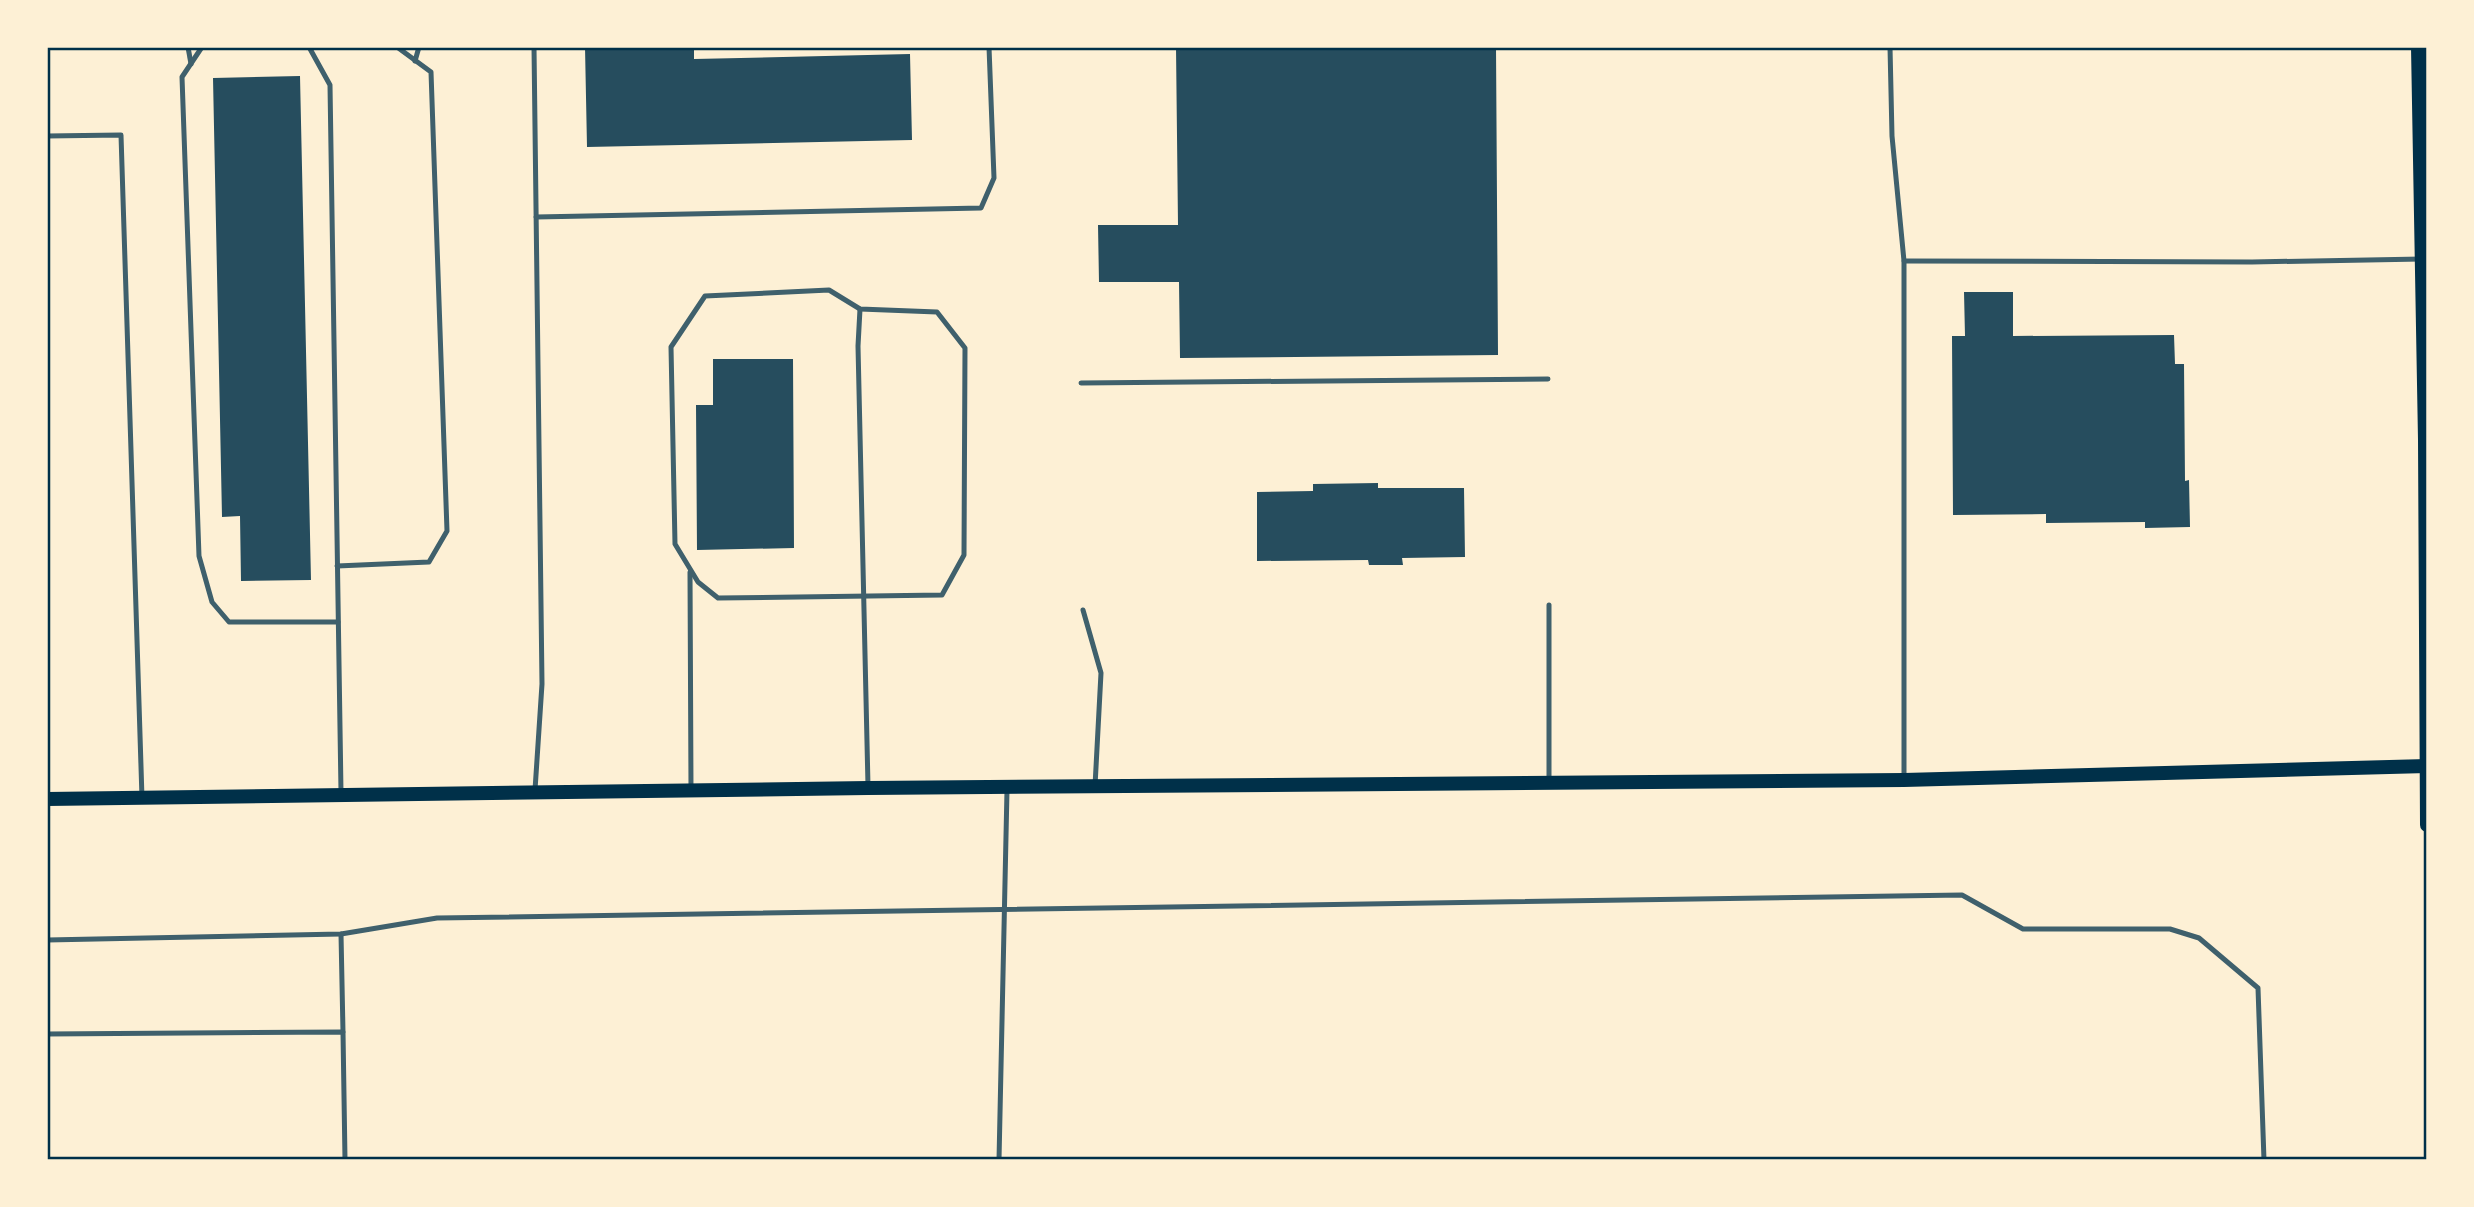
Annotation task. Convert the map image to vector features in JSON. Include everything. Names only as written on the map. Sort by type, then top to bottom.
[{"type":"main road","points":[[2418,47],[2424,236],[2422,258],[2427,825]]},
{"type":"main road","points":[[47,799],[868,788],[1905,780],[2426,766]]},
{"type":"lane","points":[[188,47],[191,64]]},
{"type":"lane","points":[[202,47],[182,77],[199,556],[212,602],[229,622],[338,622]]},
{"type":"lane","points":[[309,47],[330,85],[341,795]]},
{"type":"lane","points":[[337,565],[429,562],[447,531],[431,72],[397,47]]},
{"type":"lane","points":[[415,61],[419,47]]},
{"type":"lane","points":[[534,47],[542,684],[535,793]]},
{"type":"lane","points":[[536,217],[981,208],[994,178],[989,47]]},
{"type":"lane","points":[[1890,47],[1892,136],[1903,261],[1905,780]]},
{"type":"lane","points":[[47,136],[121,135],[142,798]]},
{"type":"lane","points":[[1903,261],[2252,262],[2422,258]]},
{"type":"lane","points":[[829,290],[860,309],[937,312],[965,348],[964,555],[942,595],[718,598],[698,582],[675,544],[671,347],[705,296],[829,290]]},
{"type":"lane","points":[[860,309],[858,345],[868,788]]},
{"type":"lane","points":[[1081,383],[1548,379]]},
{"type":"lane","points":[[691,569],[691,791]]},
{"type":"lane","points":[[1549,605],[1549,783]]},
{"type":"lane","points":[[1083,610],[1101,673],[1096,786]]},
{"type":"lane","points":[[999,1160],[1007,787]]},
{"type":"lane","points":[[47,940],[341,934],[427,918],[1962,895],[2023,929],[2170,929],[2199,938],[2258,988],[2264,1160]]},
{"type":"lane","points":[[341,934],[345,1160]]},
{"type":"lane","points":[[47,1034],[343,1032]]},
{"type":"building","points":[[585,47],[694,47],[694,59],[910,54],[912,140],[587,147]]},
{"type":"building","points":[[1176,47],[1496,47],[1498,355],[1180,358],[1179,282],[1099,282],[1098,225],[1178,225]]},
{"type":"building","points":[[300,76],[311,580],[241,581],[240,516],[222,517],[213,78]]},
{"type":"building","points":[[1964,292],[2013,292],[2013,336],[2174,335],[2175,364],[2184,364],[2185,481],[2189,480],[2190,527],[2145,528],[2145,522],[2046,523],[2046,514],[1953,515],[1952,336],[1965,336]]},
{"type":"building","points":[[713,359],[793,359],[794,548],[697,550],[696,405],[713,405]]},
{"type":"building","points":[[1378,483],[1378,488],[1464,488],[1465,557],[1402,558],[1403,565],[1369,565],[1368,560],[1257,561],[1257,492],[1313,491],[1313,484]]}]
